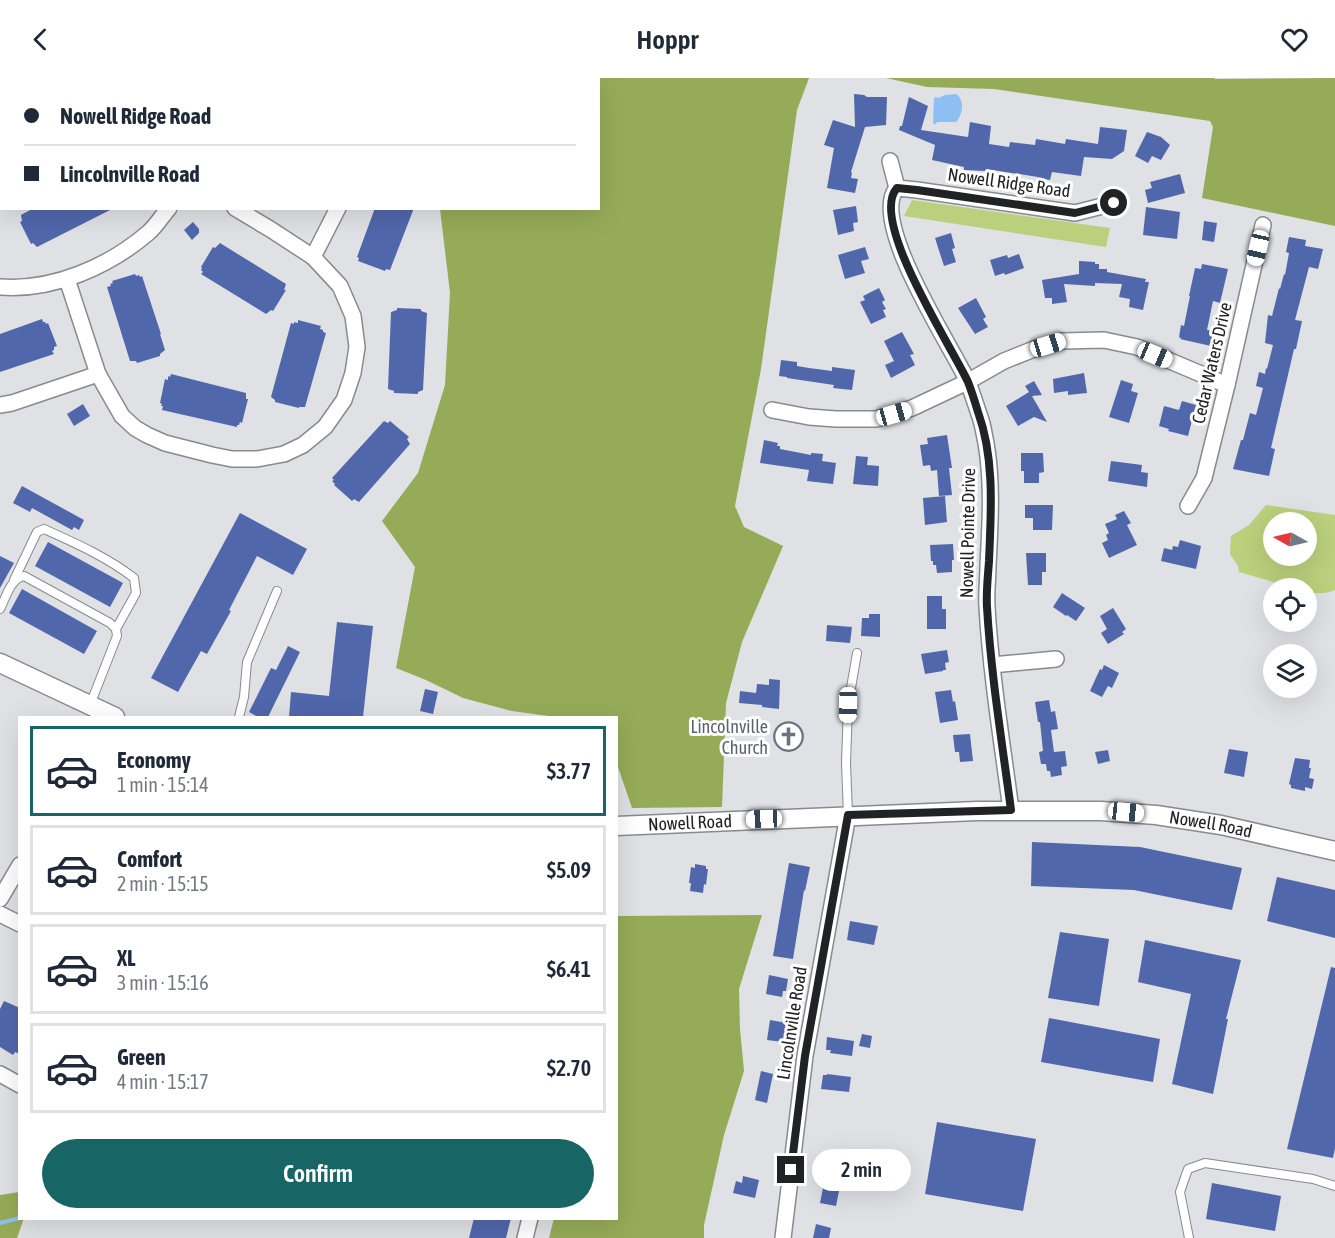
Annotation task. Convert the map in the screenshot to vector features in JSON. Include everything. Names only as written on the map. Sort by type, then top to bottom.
[{"type":"street","points":[[890,161],[897,188]]},
{"type":"street","name":"Nowell Pointe Drive","points":[[897,188],[892,193],[891,203],[894,234],[923,301],[968,382],[982,423],[990,466],[991,518],[987,604],[992,665],[1011,810]]},
{"type":"street","name":"Nowell Ridge Road","points":[[897,188],[1075,213],[1114,203]]},
{"type":"street","points":[[0,287],[13,288],[67,279],[100,264],[126,249],[149,231],[167,210]]},
{"type":"street","points":[[67,279],[98,374],[122,416],[147,435],[165,443],[232,459],[257,459],[284,454],[303,446],[325,427],[344,400],[357,347],[353,316],[340,286],[312,257],[238,210]]},
{"type":"street","points":[[312,257],[337,210]]},
{"type":"street","name":"Cedar Waters Drive","points":[[1188,506],[1204,478],[1263,225]]},
{"type":"street","points":[[772,410],[818,418],[876,419],[912,408],[968,382],[1004,361],[1062,341],[1104,340],[1137,347],[1227,385]]},
{"type":"street","points":[[0,405],[98,374]]},
{"type":"street","points":[[992,665],[1056,659]]},
{"type":"street","points":[[0,663],[100,713]]},
{"type":"street","name":"Nowell Road","points":[[618,826],[1011,810],[1109,811],[1156,815],[1221,825],[1335,851]]},
{"type":"street","name":"Lincolnville Road","points":[[783,1238],[805,1056],[848,815]]},
{"type":"street","points":[[0,898],[18,868]]},
{"type":"street","points":[[0,914],[18,923]]},
{"type":"street","points":[[0,1074],[18,1084]]},
{"type":"street","points":[[525,1238],[530,1220]]},
{"type":"lane","points":[[0,609],[37,532],[44,529],[121,568],[134,578],[136,593],[116,629]]},
{"type":"lane","points":[[14,580],[24,576],[110,623],[116,629],[117,636],[100,713]]},
{"type":"lane","points":[[239,716],[244,697],[247,662],[277,591]]},
{"type":"lane","points":[[848,815],[846,762],[848,705],[857,653]]},
{"type":"lane","points":[[1189,1238],[1180,1192],[1188,1169],[1204,1163],[1313,1179],[1335,1186]]},
{"type":"green space","points":[[600,78],[809,78],[797,110],[761,369],[735,506],[744,527],[783,546],[742,642],[726,703],[722,807],[632,808],[618,767],[618,716],[549,716],[512,711],[463,698],[396,668],[415,567],[382,521],[418,473],[445,385],[450,293],[440,210],[600,210]]},
{"type":"green space","points":[[886,78],[1335,78],[1335,226],[1202,198],[1213,127],[1210,121],[994,89],[927,87]]},
{"type":"green space","points":[[912,200],[1110,228],[1106,247],[904,216]]},
{"type":"green space","points":[[1266,505],[1314,512],[1263,512],[1263,566],[1317,566],[1317,512],[1335,515],[1335,590],[1317,593],[1317,578],[1263,579],[1239,572],[1230,554],[1231,536],[1249,525]]},
{"type":"green space","points":[[762,915],[739,989],[744,1071],[724,1135],[704,1225],[704,1238],[549,1238],[554,1220],[618,1220],[618,916]]},
{"type":"green space","points":[[18,1192],[18,1220],[23,1220],[17,1238],[0,1238],[0,1195]]},
{"type":"water","points":[[956,94],[961,100],[962,107],[956,122],[935,122],[936,99]]},
{"type":"building","points":[[854,94],[867,97],[887,97],[886,125],[865,127],[851,172],[851,178],[858,179],[855,193],[827,188],[834,148],[824,145],[833,120],[855,127]]},
{"type":"building","points":[[909,97],[928,106],[921,130],[968,137],[970,122],[991,126],[989,144],[1009,147],[1010,142],[1035,145],[1036,139],[1065,144],[1066,139],[1098,144],[1100,127],[1127,130],[1124,151],[1112,159],[1084,157],[1081,176],[1052,172],[1050,180],[986,169],[985,171],[964,170],[964,167],[932,160],[935,145],[899,130]]},
{"type":"building","points":[[1147,132],[1161,137],[1170,145],[1161,160],[1152,156],[1148,163],[1135,156]]},
{"type":"building","points":[[1180,174],[1185,193],[1148,203],[1145,190],[1152,188],[1150,182]]},
{"type":"building","points":[[856,206],[858,222],[853,223],[854,231],[838,235],[833,210]]},
{"type":"building","points":[[1146,207],[1180,212],[1177,239],[1143,235]]},
{"type":"building","points":[[30,210],[110,210],[37,247],[31,244],[20,222],[22,221],[21,215]]},
{"type":"building","points":[[374,210],[413,210],[390,270],[385,271],[358,261],[357,257]]},
{"type":"building","points":[[1204,221],[1217,223],[1214,242],[1202,240]]},
{"type":"building","points":[[193,222],[199,229],[199,233],[192,240],[184,230]]},
{"type":"building","points":[[951,233],[956,262],[944,266],[935,238]]},
{"type":"building","points":[[1289,237],[1306,240],[1305,246],[1323,249],[1318,269],[1309,267],[1295,320],[1302,321],[1271,448],[1275,449],[1269,476],[1233,469],[1250,413],[1256,415],[1263,388],[1256,386],[1259,372],[1265,374],[1273,345],[1265,343],[1268,315],[1272,316],[1285,275]]},
{"type":"building","points":[[220,243],[286,284],[284,290],[286,290],[273,311],[266,314],[201,274],[203,272],[201,267],[213,247],[215,248]]},
{"type":"building","points":[[865,247],[869,259],[861,261],[865,273],[845,279],[838,255]]},
{"type":"building","points":[[1019,254],[1024,268],[995,276],[990,260]]},
{"type":"building","points":[[1079,261],[1095,262],[1099,264],[1099,269],[1107,269],[1107,272],[1146,279],[1145,282],[1149,282],[1143,310],[1129,307],[1130,299],[1119,297],[1122,284],[1095,283],[1095,286],[1064,284],[1067,302],[1052,304],[1052,298],[1045,298],[1042,280],[1079,274]]},
{"type":"building","points":[[1202,264],[1228,269],[1220,303],[1213,301],[1207,330],[1214,331],[1211,346],[1179,337],[1181,325],[1184,326],[1195,268],[1201,269]]},
{"type":"building","points":[[135,274],[142,276],[165,350],[160,356],[137,363],[130,361],[107,287],[111,286],[112,281]]},
{"type":"building","points":[[879,288],[885,300],[882,302],[886,309],[883,310],[886,317],[871,324],[860,302],[865,300],[863,296]]},
{"type":"building","points":[[976,298],[986,317],[983,319],[988,327],[975,334],[958,308]]},
{"type":"building","points":[[397,308],[421,309],[427,313],[423,390],[418,394],[394,393],[388,389],[391,312]]},
{"type":"building","points":[[42,319],[46,324],[48,323],[57,346],[52,351],[54,354],[0,372],[0,334]]},
{"type":"building","points":[[298,320],[321,326],[320,329],[326,333],[305,407],[299,408],[275,402],[271,397],[291,323],[298,323]]},
{"type":"building","points":[[902,332],[914,354],[910,355],[915,365],[891,378],[885,365],[894,361],[884,341]]},
{"type":"building","points":[[781,360],[797,362],[797,366],[809,368],[832,371],[832,367],[855,370],[852,390],[779,376]]},
{"type":"building","points":[[1084,373],[1087,393],[1068,395],[1068,391],[1054,393],[1053,379]]},
{"type":"building","points":[[171,374],[246,393],[246,399],[248,399],[242,423],[240,422],[237,427],[162,410],[163,406],[160,403],[165,379],[168,380]]},
{"type":"building","points":[[1121,380],[1133,384],[1131,391],[1138,393],[1129,423],[1109,417]]},
{"type":"building","points":[[1034,381],[1042,395],[1032,396],[1047,422],[1034,417],[1018,426],[1006,406],[1029,392],[1025,386]]},
{"type":"building","points":[[1182,401],[1196,405],[1188,436],[1159,426],[1164,406],[1179,410]]},
{"type":"building","points":[[83,404],[90,416],[74,426],[67,414]]},
{"type":"building","points":[[384,421],[388,423],[390,421],[409,437],[407,439],[410,444],[359,502],[354,499],[352,501],[334,485],[332,478]]},
{"type":"building","points":[[947,435],[952,468],[949,468],[952,495],[939,496],[937,470],[931,471],[930,465],[923,466],[920,445],[928,444],[927,438]]},
{"type":"building","points":[[764,440],[778,443],[777,446],[780,446],[780,449],[811,455],[811,453],[823,454],[822,461],[836,463],[833,484],[807,481],[809,470],[760,463]]},
{"type":"building","points":[[1021,453],[1043,453],[1044,472],[1039,473],[1039,483],[1024,483]]},
{"type":"building","points":[[856,456],[868,457],[867,465],[879,466],[878,486],[853,484]]},
{"type":"building","points":[[1111,461],[1142,465],[1141,472],[1148,473],[1147,487],[1108,481]]},
{"type":"building","points":[[22,486],[84,520],[79,530],[74,527],[72,530],[32,508],[30,512],[13,503]]},
{"type":"building","points":[[945,496],[947,522],[925,525],[923,498]]},
{"type":"building","points":[[1025,505],[1053,505],[1052,530],[1033,530],[1033,518],[1025,518]]},
{"type":"building","points":[[1124,511],[1131,523],[1127,525],[1137,545],[1109,558],[1102,543],[1108,540],[1106,535],[1109,533],[1105,524],[1117,519],[1115,515]]},
{"type":"building","points":[[240,513],[307,549],[293,575],[257,556],[229,610],[231,611],[207,654],[201,651],[178,692],[151,678]]},
{"type":"building","points":[[1180,540],[1201,546],[1196,569],[1161,561],[1164,548],[1172,550],[1173,546],[1178,547]]},
{"type":"building","points":[[48,542],[123,583],[110,607],[35,566]]},
{"type":"building","points":[[953,544],[952,572],[937,573],[936,565],[933,565],[931,561],[930,545]]},
{"type":"building","points":[[1026,553],[1046,553],[1046,572],[1042,572],[1042,585],[1028,585]]},
{"type":"building","points":[[0,556],[14,563],[0,588]]},
{"type":"building","points":[[22,589],[97,631],[84,654],[9,613]]},
{"type":"building","points":[[1062,593],[1085,608],[1076,621],[1053,607]]},
{"type":"building","points":[[927,596],[942,596],[942,609],[946,609],[946,629],[927,629]]},
{"type":"building","points":[[1113,608],[1126,629],[1122,632],[1124,634],[1108,644],[1101,633],[1107,629],[1100,616]]},
{"type":"building","points":[[869,614],[880,614],[880,637],[861,636],[862,618],[869,618]]},
{"type":"building","points":[[337,622],[373,626],[363,716],[289,716],[291,692],[329,696]]},
{"type":"building","points":[[827,625],[852,627],[850,643],[826,641]]},
{"type":"building","points":[[288,646],[300,652],[268,716],[256,716],[249,712],[271,668],[276,670]]},
{"type":"building","points":[[947,650],[949,662],[945,663],[946,670],[925,674],[921,654]]},
{"type":"building","points":[[1104,665],[1119,673],[1112,688],[1108,686],[1102,697],[1090,691]]},
{"type":"building","points":[[769,679],[780,680],[779,709],[739,703],[740,691],[756,693],[757,684],[769,685]]},
{"type":"building","points":[[425,689],[438,692],[433,714],[420,711]]},
{"type":"building","points":[[951,690],[958,720],[940,723],[935,692]]},
{"type":"building","points":[[1049,700],[1051,712],[1055,711],[1058,729],[1051,730],[1054,752],[1065,751],[1067,766],[1061,767],[1062,775],[1051,777],[1046,764],[1041,764],[1039,752],[1043,751],[1035,702]]},
{"type":"building","points":[[970,734],[973,761],[960,762],[959,752],[955,752],[953,735]]},
{"type":"building","points":[[1229,749],[1248,752],[1244,777],[1224,773]]},
{"type":"building","points":[[1108,750],[1110,761],[1098,764],[1095,752]]},
{"type":"building","points":[[1295,758],[1310,760],[1309,778],[1314,779],[1312,789],[1305,787],[1305,791],[1291,788],[1289,784]]},
{"type":"building","points":[[1032,842],[1140,847],[1242,868],[1232,910],[1134,890],[1031,886]]},
{"type":"building","points":[[789,863],[810,867],[793,959],[773,956]]},
{"type":"building","points":[[695,864],[706,866],[708,869],[703,893],[690,891],[691,867],[695,868]]},
{"type":"building","points":[[1277,877],[1335,890],[1335,938],[1267,921]]},
{"type":"building","points":[[850,921],[878,926],[874,945],[847,940]]},
{"type":"building","points":[[1060,932],[1109,939],[1099,1006],[1048,998]]},
{"type":"building","points":[[1145,940],[1241,960],[1226,1019],[1228,1019],[1213,1094],[1172,1084],[1191,994],[1138,982]]},
{"type":"building","points":[[1331,967],[1335,968],[1335,1148],[1333,1158],[1287,1149]]},
{"type":"building","points":[[769,975],[788,979],[786,991],[783,991],[782,997],[766,994]]},
{"type":"building","points":[[4,1001],[18,1007],[18,1053],[15,1052],[13,1055],[0,1047],[0,1009]]},
{"type":"building","points":[[1049,1018],[1160,1039],[1153,1082],[1041,1062]]},
{"type":"building","points":[[770,1020],[787,1023],[783,1042],[767,1040]]},
{"type":"building","points":[[862,1034],[872,1036],[870,1048],[859,1046]]},
{"type":"building","points":[[827,1037],[854,1041],[852,1056],[830,1053],[831,1050],[826,1050]]},
{"type":"building","points":[[761,1071],[773,1074],[767,1103],[755,1100]]},
{"type":"building","points":[[823,1075],[851,1077],[849,1092],[821,1089]]},
{"type":"building","points":[[937,1122],[1036,1139],[1023,1211],[925,1194]]},
{"type":"building","points":[[743,1176],[759,1180],[755,1198],[733,1193],[736,1181],[742,1183]]},
{"type":"building","points":[[825,1178],[841,1181],[836,1206],[820,1203]]},
{"type":"building","points":[[1212,1183],[1281,1196],[1275,1231],[1206,1219]]},
{"type":"building","points":[[474,1220],[510,1220],[506,1238],[469,1238]]},
{"type":"building","points":[[816,1224],[831,1228],[829,1238],[813,1238]]},
{"type":"waterway","points":[[935,122],[936,99],[939,101]]},
{"type":"waterway","points":[[0,1223],[18,1218]]},
{"type":"place","name":"Lincolnville Church","points":[[789,737]]},
{"type":"route","points":[[791,1170],[805,1056],[848,815],[1011,810],[992,665],[987,604],[991,518],[990,466],[982,423],[968,382],[923,301],[894,234],[892,193],[897,188],[917,190],[1075,213],[1114,203]]}]
